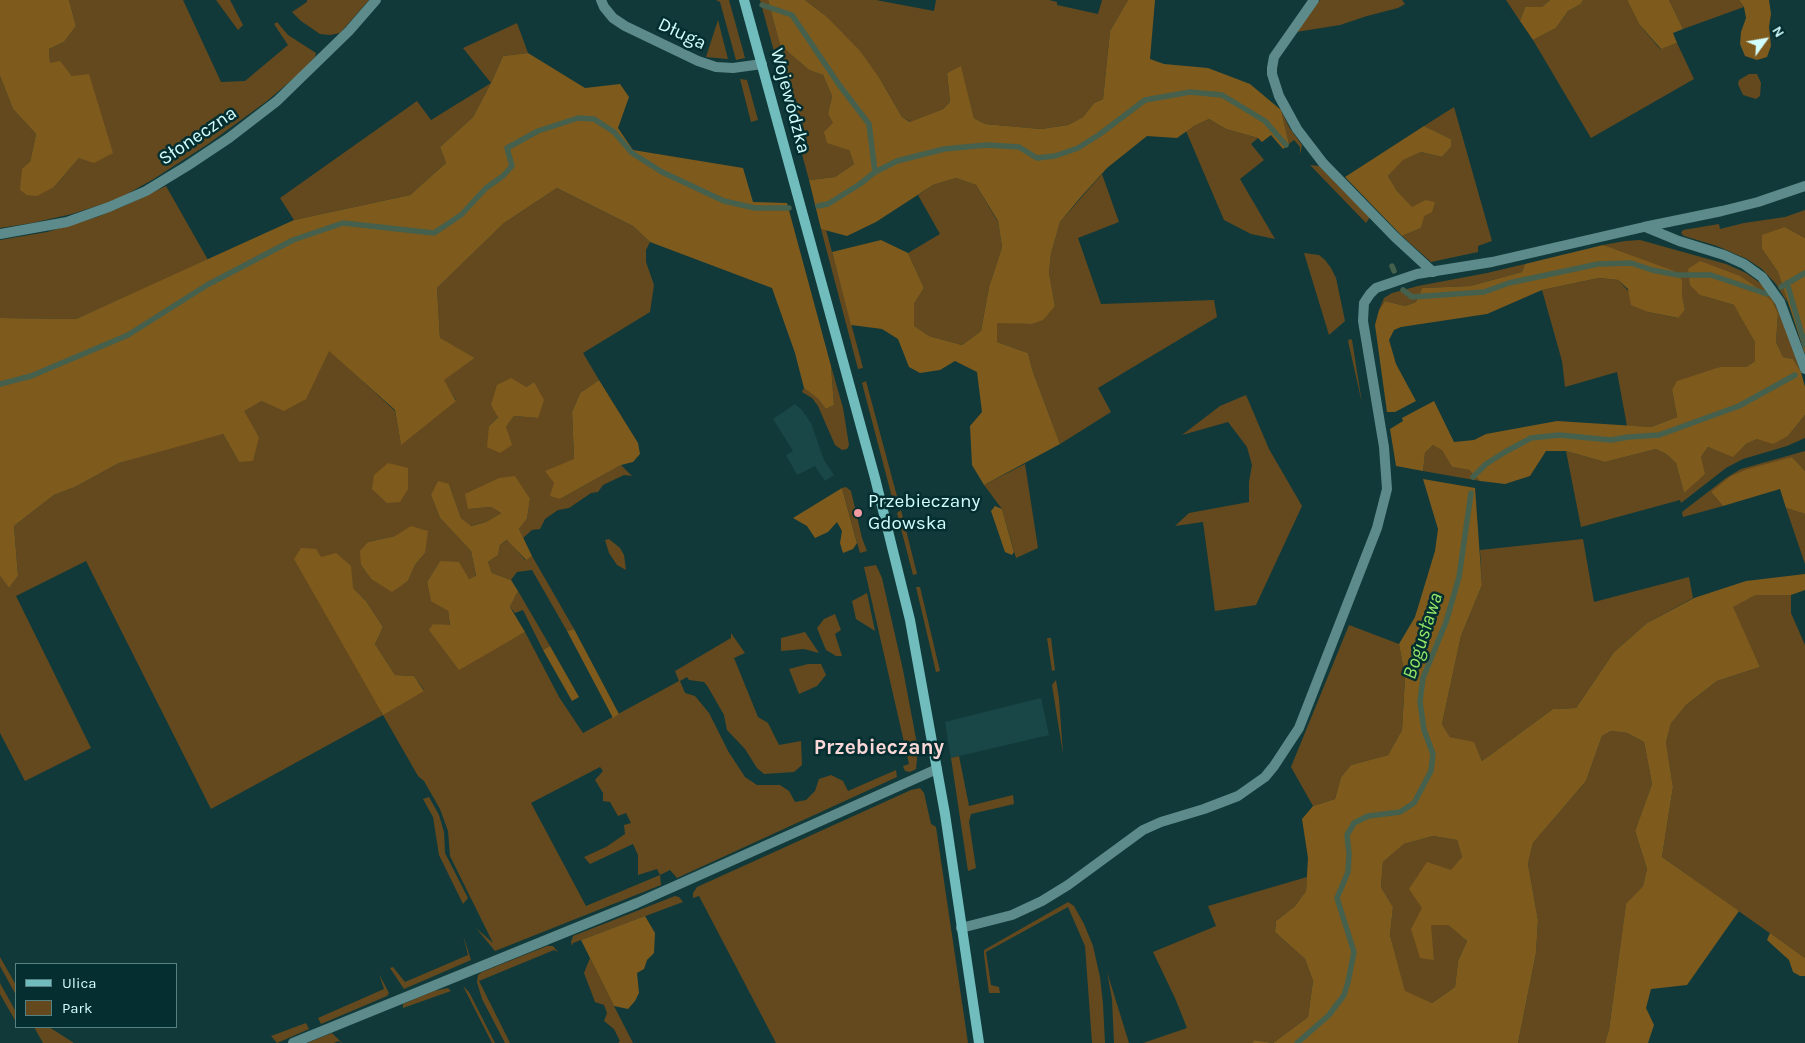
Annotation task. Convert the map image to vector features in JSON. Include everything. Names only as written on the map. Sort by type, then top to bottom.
[{"type":"main road","name":"Wojewódzka","points":[[744,0],[874,478],[910,620],[945,814],[979,1043]]},
{"type":"street","name":"Słoneczna","points":[[0,234],[67,222],[109,207],[146,191],[187,166],[229,138],[277,101],[362,18],[376,0]]},
{"type":"street","name":"Długa","points":[[601,0],[613,18],[625,26],[698,61],[716,67],[733,68],[762,64]]},
{"type":"street","points":[[1314,0],[1274,56],[1272,68],[1279,96],[1297,129],[1323,163],[1395,237],[1433,272]]},
{"type":"street","points":[[961,928],[1012,915],[1042,901],[1068,885],[1144,830],[1161,822],[1238,796],[1259,782],[1274,766],[1298,728],[1377,528],[1387,488],[1384,447],[1363,321],[1364,302],[1370,294],[1382,285],[1417,274],[1492,262],[1722,211],[1758,202],[1805,186]]},
{"type":"street","points":[[1644,227],[1679,242],[1724,254],[1744,264],[1762,277],[1780,302],[1805,369]]},
{"type":"street","points":[[293,1043],[638,903],[937,769]]},
{"type":"shaded area","points":[[0,0],[69,0],[76,26],[64,42],[49,49],[50,63],[60,61],[72,76],[89,74],[113,153],[94,163],[79,158],[54,187],[37,196],[27,195],[20,190],[22,169],[30,162],[36,134],[13,109],[0,76]]},
{"type":"shaded area","points":[[768,0],[805,0],[826,16],[860,51],[880,79],[902,117],[910,122],[943,109],[950,102],[947,73],[961,66],[974,118],[985,124],[1041,129],[1068,125],[1083,117],[1094,103],[1103,99],[1110,31],[1128,0],[1155,0],[1150,59],[1164,64],[1208,68],[1250,84],[1281,110],[1289,144],[1283,149],[1271,135],[1262,142],[1258,138],[1226,129],[1209,119],[1194,126],[1177,138],[1147,136],[1107,168],[1080,198],[1060,222],[1051,254],[1049,273],[1055,306],[1043,320],[1032,324],[997,323],[997,342],[1028,353],[1033,372],[1060,444],[984,485],[972,465],[970,426],[982,412],[977,372],[955,361],[940,370],[920,373],[909,367],[898,339],[882,329],[851,325],[832,252],[881,240],[908,253],[924,288],[914,304],[914,326],[929,336],[962,345],[981,331],[989,287],[1002,247],[998,221],[976,185],[956,178],[933,185],[876,222],[847,236],[821,229],[809,180],[835,177],[854,164],[849,150],[827,143],[824,132],[833,123],[828,114],[832,96],[823,75],[809,70],[780,45]]},
{"type":"shaded area","points":[[1550,0],[1583,0],[1581,4],[1568,11],[1556,28],[1533,40],[1520,21],[1525,7],[1542,7]]},
{"type":"shaded area","points":[[1627,0],[1669,0],[1683,29],[1673,33],[1677,43],[1661,49],[1639,24]]},
{"type":"shaded area","points":[[1739,0],[1769,0],[1771,46],[1767,57],[1757,60],[1745,56],[1740,44],[1741,32],[1746,18],[1744,7]]},
{"type":"shaded area","points":[[528,53],[585,88],[620,84],[629,97],[618,128],[633,150],[743,168],[753,202],[787,203],[831,366],[834,405],[826,409],[818,399],[804,388],[795,353],[772,288],[650,242],[633,226],[557,188],[504,223],[437,288],[440,338],[475,358],[444,380],[456,401],[401,445],[395,410],[329,351],[306,399],[284,411],[262,401],[244,411],[259,437],[253,461],[239,462],[223,434],[119,463],[75,487],[54,495],[14,526],[18,576],[9,588],[0,576],[0,318],[76,319],[294,220],[410,195],[446,163],[440,147],[473,117],[503,56]]},
{"type":"shaded area","points":[[1424,126],[1451,139],[1451,147],[1442,157],[1421,152],[1403,160],[1388,176],[1397,191],[1412,207],[1425,200],[1435,202],[1432,212],[1424,216],[1421,228],[1402,236],[1345,177]]},
{"type":"shaded area","points":[[1785,227],[1805,238],[1805,354],[1778,272],[1762,249],[1762,235]]},
{"type":"shaded area","points":[[1603,245],[1674,271],[1682,280],[1685,310],[1678,318],[1648,312],[1631,305],[1628,289],[1618,280],[1599,278],[1542,290],[1487,314],[1401,327],[1394,330],[1389,340],[1396,364],[1416,401],[1395,412],[1387,412],[1375,325],[1379,310],[1385,301],[1405,306],[1416,302],[1422,288],[1470,286],[1522,272],[1525,264]]},
{"type":"shaded area","points":[[1700,261],[1740,276],[1772,301],[1778,314],[1776,342],[1783,357],[1793,359],[1801,372],[1805,387],[1805,415],[1788,436],[1773,444],[1757,439],[1746,444],[1733,457],[1708,447],[1701,457],[1705,474],[1684,493],[1676,463],[1666,454],[1656,449],[1605,462],[1566,451],[1546,451],[1530,476],[1505,484],[1480,481],[1469,470],[1452,467],[1442,450],[1433,445],[1425,453],[1423,471],[1396,466],[1390,429],[1403,421],[1402,418],[1434,401],[1454,442],[1474,440],[1486,434],[1557,421],[1651,427],[1677,417],[1672,390],[1677,381],[1720,367],[1746,367],[1755,361],[1755,342],[1734,305],[1700,295],[1690,285],[1688,269]]},
{"type":"shaded area","points":[[511,378],[526,387],[534,382],[544,400],[538,418],[514,416],[506,427],[512,445],[500,453],[487,447],[489,426],[498,417],[491,405],[497,385]]},
{"type":"shaded area","points":[[599,380],[638,443],[640,454],[633,462],[621,465],[560,499],[550,496],[554,483],[545,471],[574,459],[572,412],[580,393]]},
{"type":"shaded area","points":[[795,404],[811,423],[824,460],[834,475],[825,481],[815,466],[797,475],[786,455],[793,451],[773,419]]},
{"type":"shaded area","points":[[1792,457],[1805,471],[1805,514],[1786,508],[1780,489],[1723,506],[1711,492],[1731,476],[1748,469]]},
{"type":"shaded area","points":[[388,463],[408,468],[408,489],[400,502],[387,503],[372,489],[374,475]]},
{"type":"shaded area","points":[[515,476],[530,499],[527,519],[519,529],[532,556],[526,560],[507,540],[500,545],[498,555],[488,562],[492,573],[511,580],[518,591],[510,607],[525,632],[459,670],[429,630],[433,624],[450,625],[448,611],[431,601],[427,582],[440,561],[459,562],[469,579],[476,576],[471,551],[440,518],[431,495],[438,481],[449,484],[461,518],[471,526],[486,522],[501,513],[491,507],[468,509],[465,494],[499,478]]},
{"type":"shaded area","points":[[1423,479],[1475,488],[1482,585],[1461,636],[1442,724],[1450,737],[1474,742],[1482,761],[1553,709],[1576,708],[1614,652],[1647,623],[1694,598],[1746,581],[1805,574],[1805,590],[1791,595],[1756,595],[1733,607],[1760,667],[1717,681],[1686,705],[1671,723],[1666,742],[1673,787],[1662,857],[1739,911],[1687,985],[1651,989],[1646,1008],[1654,1025],[1648,1043],[1605,1043],[1609,1029],[1626,904],[1643,886],[1647,869],[1635,831],[1652,784],[1644,742],[1627,733],[1611,731],[1602,736],[1586,781],[1533,843],[1528,864],[1538,920],[1536,953],[1518,1043],[1273,1043],[1308,1017],[1313,981],[1305,959],[1275,932],[1276,921],[1295,906],[1306,891],[1308,858],[1302,819],[1313,806],[1335,799],[1341,777],[1351,765],[1388,755],[1402,730],[1405,677],[1399,644],[1415,617],[1435,551],[1438,529]],"holes":[[[1433,836],[1457,840],[1462,857],[1451,870],[1427,862],[1409,889],[1422,908],[1411,929],[1420,958],[1434,960],[1431,925],[1448,925],[1467,941],[1458,961],[1455,987],[1432,1003],[1405,991],[1390,935],[1393,907],[1381,887],[1383,862],[1404,844]]]},
{"type":"shaded area","points":[[842,488],[857,543],[853,549],[843,553],[840,543],[842,531],[837,522],[828,532],[815,538],[807,526],[793,518]]},
{"type":"shaded area","points":[[995,506],[1002,509],[1014,552],[1012,555],[1005,552],[991,511]]},
{"type":"shaded area","points":[[411,526],[428,531],[425,553],[415,565],[408,581],[392,592],[371,579],[361,565],[360,551],[368,542],[395,536]]},
{"type":"shaded area","points":[[301,548],[316,549],[321,557],[336,553],[351,566],[353,588],[366,601],[383,627],[375,644],[395,675],[414,676],[424,691],[383,715],[294,559]]},
{"type":"shaded area","points":[[574,629],[619,714],[613,718],[567,631]]},
{"type":"shaded area","points":[[550,646],[579,697],[572,701],[543,650]]},
{"type":"shaded area","points":[[1041,698],[1049,735],[951,758],[945,722]]},
{"type":"shaded area","points":[[645,916],[655,933],[654,953],[647,960],[644,969],[637,973],[639,993],[635,1001],[628,1009],[614,1006],[581,940]]},
{"type":"shaded area","points":[[1770,933],[1805,958],[1805,976],[1800,976],[1793,972],[1789,960],[1767,940]]},
{"type":"shaded area","points":[[1254,1040],[1273,1043],[1252,1043]]},
{"type":"green space","points":[[69,0],[183,0],[221,82],[245,81],[288,45],[274,24],[277,22],[288,35],[316,53],[315,57],[300,73],[267,101],[208,144],[152,180],[118,199],[72,214],[0,228],[0,76],[13,109],[36,134],[30,162],[54,187],[79,158],[72,76],[60,62],[50,64],[49,49],[64,42],[76,26]]},
{"type":"green space","points":[[216,0],[230,0],[243,25],[238,30]]},
{"type":"green space","points":[[307,0],[369,0],[340,33],[330,35],[320,34],[301,21],[292,12],[307,2]]},
{"type":"green space","points":[[716,0],[729,0],[745,58],[736,60],[720,2]]},
{"type":"green space","points":[[760,0],[768,0],[780,45],[809,70],[823,75],[832,96],[828,114],[849,150],[854,164],[835,177],[809,180]]},
{"type":"green space","points":[[805,0],[876,0],[934,11],[936,0],[1049,0],[1057,2],[1057,5],[1098,14],[1102,0],[1128,0],[1110,31],[1103,99],[1094,103],[1083,117],[1068,125],[1041,129],[985,124],[974,118],[961,67],[947,73],[950,102],[943,109],[911,122],[902,117],[880,79],[826,16]]},
{"type":"green space","points":[[1320,0],[1402,0],[1405,4],[1398,8],[1340,25],[1296,32]]},
{"type":"green space","points":[[1506,0],[1550,0],[1542,7],[1525,7],[1520,21]]},
{"type":"green space","points":[[1583,0],[1627,0],[1639,24],[1660,49],[1677,43],[1694,79],[1591,138],[1533,40],[1556,28],[1568,11],[1581,4]]},
{"type":"green space","points":[[1669,0],[1739,0],[1744,7],[1683,29]]},
{"type":"green space","points":[[718,20],[728,59],[706,57]]},
{"type":"green space","points":[[517,23],[528,53],[503,56],[491,83],[463,48]]},
{"type":"green space","points":[[1749,74],[1757,74],[1761,83],[1760,96],[1756,99],[1743,95],[1738,84],[1739,80]]},
{"type":"green space","points":[[740,79],[747,80],[758,120],[751,122]]},
{"type":"green space","points":[[491,83],[473,117],[440,147],[446,163],[410,195],[294,220],[280,198],[417,101],[431,120]]},
{"type":"green space","points":[[1454,107],[1492,241],[1478,246],[1478,252],[1431,262],[1402,236],[1421,228],[1425,200],[1412,208],[1397,191],[1388,176],[1402,160],[1421,152],[1442,157],[1451,147],[1451,139],[1424,126]]},
{"type":"green space","points":[[1281,110],[1289,127],[1302,145],[1300,155],[1300,147],[1294,140],[1289,144]]},
{"type":"green space","points":[[1209,119],[1226,129],[1258,138],[1251,144],[1264,160],[1240,179],[1275,239],[1251,234],[1224,220],[1186,131]]},
{"type":"green space","points":[[1310,165],[1319,166],[1370,217],[1366,223]]},
{"type":"green space","points":[[1102,174],[1119,222],[1078,238],[1101,304],[1214,300],[1217,317],[1098,388],[1111,412],[1060,444],[1033,372],[1028,353],[997,342],[997,322],[1032,324],[1055,306],[1049,273],[1051,254],[1060,222]]},
{"type":"green space","points":[[956,178],[976,185],[998,222],[1002,247],[989,287],[981,331],[962,345],[929,336],[913,326],[914,304],[924,288],[908,253],[940,234],[918,195],[933,185]]},
{"type":"green space","points":[[166,186],[208,260],[76,319],[0,318],[0,240],[47,232],[97,217]]},
{"type":"green space","points":[[557,188],[633,226],[650,242],[646,250],[646,262],[654,285],[650,312],[583,353],[599,380],[580,393],[572,412],[574,459],[554,483],[560,499],[621,465],[632,476],[624,475],[603,485],[598,492],[591,493],[569,508],[558,510],[545,519],[540,529],[532,530],[523,538],[519,529],[527,519],[530,499],[468,509],[491,507],[501,513],[486,522],[470,526],[461,518],[449,484],[431,495],[440,518],[471,551],[476,577],[469,579],[440,561],[427,582],[431,600],[448,611],[450,626],[433,624],[498,647],[525,632],[559,697],[583,733],[679,681],[675,671],[731,638],[731,633],[745,653],[734,658],[758,717],[768,723],[779,745],[801,741],[802,765],[794,772],[764,774],[757,768],[745,749],[727,730],[724,715],[704,682],[689,680],[687,677],[680,681],[685,693],[695,696],[709,713],[728,751],[745,777],[757,785],[780,785],[789,791],[795,802],[806,800],[815,791],[819,779],[831,775],[843,781],[848,791],[896,770],[897,777],[677,878],[670,870],[660,875],[661,885],[495,951],[476,928],[493,943],[450,856],[448,831],[440,809],[424,781],[418,776],[383,715],[211,809],[86,561],[16,596],[91,748],[25,781],[0,733],[0,576],[9,588],[18,576],[14,526],[54,495],[75,487],[119,463],[190,442],[223,434],[239,462],[259,437],[243,411],[262,401],[329,350],[395,411],[401,444],[456,400],[443,380],[475,358],[440,339],[437,288],[504,223]],"holes":[[[534,382],[538,418],[514,416],[506,427],[489,426],[526,387]],[[395,536],[425,553],[415,565],[408,581],[392,591],[371,579],[361,565],[368,542]],[[321,557],[366,601],[383,627],[375,644],[395,675],[414,676],[424,690],[382,714]],[[600,767],[603,771],[595,780],[603,793],[603,801],[610,802],[618,816],[626,813],[631,823],[624,825],[625,834],[606,847],[584,857],[590,864],[633,844],[638,855],[638,875],[657,869],[660,875],[586,906],[531,803]]]},
{"type":"green space","points":[[1805,210],[1805,238],[1785,227],[1762,249],[1778,272],[1787,302],[1776,284],[1762,269],[1747,259],[1717,246],[1684,236],[1681,233],[1683,230],[1719,224],[1720,229],[1744,223],[1785,217]]},
{"type":"green space","points":[[821,229],[826,230],[863,368],[858,369]]},
{"type":"green space","points":[[1640,240],[1726,264],[1746,273],[1763,285],[1773,299],[1780,314],[1801,372],[1793,359],[1783,357],[1776,342],[1778,314],[1700,295],[1734,305],[1755,342],[1755,361],[1746,367],[1720,367],[1672,390],[1677,417],[1651,427],[1627,426],[1617,372],[1565,387],[1562,361],[1542,290],[1599,278],[1618,280],[1648,312],[1677,318],[1685,310],[1682,280],[1603,245]]},
{"type":"green space","points":[[1304,253],[1319,255],[1331,268],[1336,278],[1345,321],[1329,335]]},
{"type":"green space","points":[[1525,264],[1522,272],[1470,286],[1422,288],[1416,302],[1405,306],[1385,301],[1379,310],[1384,298],[1392,293]]},
{"type":"green space","points":[[1352,340],[1362,403],[1348,341]]},
{"type":"green space","points":[[831,366],[843,408],[849,445],[847,449],[842,450],[835,445],[818,406],[812,398],[802,392],[804,388],[818,399],[826,409],[834,405]]},
{"type":"green space","points":[[866,381],[898,500],[893,501],[862,383]]},
{"type":"green space","points":[[1246,395],[1269,449],[1302,506],[1256,605],[1215,611],[1203,522],[1175,526],[1189,513],[1249,502],[1249,482],[1252,465],[1247,447],[1228,422],[1182,435],[1220,406]]},
{"type":"green space","points":[[1805,415],[1805,438],[1787,446],[1743,459],[1726,468],[1681,503],[1680,500],[1581,527],[1566,451],[1605,462],[1656,449],[1666,454],[1676,463],[1684,493],[1701,457],[1708,447],[1733,456],[1746,444],[1757,439],[1788,436]]},
{"type":"green space","points":[[1433,445],[1442,449],[1452,467],[1469,470],[1480,481],[1423,471],[1425,453]]},
{"type":"green space","points":[[1805,451],[1805,471],[1792,457],[1711,492],[1723,506],[1683,517],[1682,512],[1726,478],[1741,469]]},
{"type":"green space","points":[[1025,464],[1038,548],[1016,558],[1002,509],[984,485]]},
{"type":"green space","points":[[846,487],[851,491],[867,551],[860,553],[842,488]]},
{"type":"green space","points":[[1786,508],[1805,514],[1805,564]]},
{"type":"green space","points":[[901,510],[917,574],[913,575],[897,513]]},
{"type":"green space","points":[[609,539],[620,548],[624,555],[626,570],[617,565],[609,553],[605,540]]},
{"type":"green space","points":[[1583,539],[1594,602],[1689,577],[1693,598],[1647,623],[1614,652],[1576,708],[1553,709],[1482,761],[1474,743],[1450,737],[1442,724],[1461,636],[1482,585],[1480,550]]},
{"type":"green space","points":[[508,540],[525,560],[532,556],[574,629],[567,631],[532,570],[517,572],[511,580],[492,573],[488,562],[498,555],[500,545]]},
{"type":"green space","points":[[876,565],[882,578],[903,670],[918,749],[916,769],[910,772],[905,771],[903,766],[909,764],[864,567]]},
{"type":"green space","points":[[916,587],[920,587],[940,671],[936,672]]},
{"type":"green space","points":[[518,591],[550,646],[543,650],[523,610],[515,613],[510,607]]},
{"type":"green space","points":[[867,593],[875,631],[856,619],[852,601]]},
{"type":"green space","points":[[1756,595],[1791,595],[1791,613],[1805,645],[1805,958],[1662,857],[1673,787],[1666,742],[1671,722],[1686,705],[1717,681],[1760,667],[1732,607]]},
{"type":"green space","points":[[835,614],[841,630],[835,634],[842,656],[836,656],[826,650],[817,628],[824,619]]},
{"type":"green space","points":[[1349,625],[1399,644],[1405,677],[1402,730],[1388,755],[1351,765],[1341,777],[1335,799],[1313,806],[1291,767]]},
{"type":"green space","points":[[805,632],[819,653],[804,649],[781,651],[781,638]]},
{"type":"green space","points":[[1047,638],[1051,638],[1055,670],[1052,671]]},
{"type":"green space","points":[[808,664],[821,664],[826,675],[817,686],[799,694],[789,669]]},
{"type":"green space","points":[[1056,680],[1059,699],[1063,754],[1052,685]]},
{"type":"green space","points":[[1611,731],[1627,733],[1644,742],[1652,784],[1635,831],[1647,869],[1643,886],[1626,905],[1609,1029],[1605,1043],[1518,1043],[1536,953],[1538,920],[1528,864],[1533,843],[1586,781],[1602,736]]},
{"type":"green space","points":[[959,756],[969,806],[1013,795],[1014,804],[971,814],[969,822],[976,868],[968,871],[951,758]]},
{"type":"green space","points":[[920,788],[924,793],[931,824],[936,827],[968,1043],[776,1043],[699,896],[693,898],[693,893],[697,887],[911,790]]},
{"type":"green space","points":[[429,797],[439,815],[444,832],[445,853],[468,898],[463,904],[439,855],[433,817],[423,799]]},
{"type":"green space","points":[[1433,836],[1457,840],[1462,857],[1422,908],[1434,960],[1430,925],[1448,925],[1467,941],[1458,961],[1455,987],[1432,1003],[1405,992],[1390,935],[1393,907],[1381,887],[1383,862],[1404,844]]},
{"type":"green space","points":[[1307,877],[1306,891],[1295,906],[1276,921],[1275,932],[1305,959],[1313,981],[1308,1017],[1273,1043],[1254,1040],[1252,1043],[1143,1043],[1187,1028],[1153,952],[1216,926],[1208,906]]},
{"type":"green space","points":[[675,896],[679,897],[683,902],[573,943],[572,946],[573,936]]},
{"type":"green space","points":[[1068,902],[1074,906],[1093,946],[1100,977],[1105,1043],[1092,1043],[1085,946],[1068,907],[986,952],[991,985],[999,987],[1000,993],[989,993],[984,950]]},
{"type":"green space","points":[[463,935],[471,960],[404,989],[390,968],[393,967],[405,982],[468,955]]},
{"type":"green space","points":[[547,946],[553,946],[558,952],[554,950],[479,981],[510,1043],[505,1043],[482,999],[477,982],[478,975]]},
{"type":"green space","points":[[0,957],[15,983],[15,993],[0,966]]},
{"type":"green space","points":[[590,958],[633,1043],[618,1043],[620,1041],[614,1029],[604,1021],[607,1013],[604,1005],[595,1002],[584,973]]},
{"type":"green space","points":[[1107,972],[1129,1043],[1114,1043],[1112,999]]},
{"type":"green space","points":[[379,974],[389,993],[387,996],[321,1024],[318,1018],[384,989]]},
{"type":"green space","points":[[0,983],[15,1010],[15,1020],[0,994]]},
{"type":"green space","points":[[463,986],[469,992],[495,1043],[492,1043]]},
{"type":"green space","points":[[448,988],[451,991],[403,1008],[403,1004],[434,991]]},
{"type":"green space","points":[[306,1023],[309,1029],[277,1043],[271,1036]]},
{"type":"green space","points":[[35,1028],[51,1028],[74,1043],[43,1043]]},
{"type":"green space","points":[[332,1033],[342,1043],[338,1041],[334,1043],[307,1043]]},
{"type":"waterway","points":[[762,5],[792,15],[840,86],[869,124],[875,172]]},
{"type":"waterway","points":[[818,206],[828,204],[875,172],[897,161],[944,149],[987,145],[1019,147],[1037,158],[1055,156],[1078,148],[1145,100],[1190,92],[1222,95],[1265,121],[1286,145]]},
{"type":"waterway","points":[[0,384],[31,376],[128,335],[207,285],[293,240],[343,223],[434,233],[461,215],[486,188],[503,176],[512,166],[507,148],[538,131],[578,118],[594,119],[614,132],[632,153],[662,172],[724,201],[755,208],[789,208]]},
{"type":"waterway","points":[[1403,290],[1412,297],[1484,292],[1509,283],[1598,264],[1631,263],[1652,270],[1678,275],[1711,275],[1767,294]]},
{"type":"waterway","points":[[1392,266],[1394,271]]},
{"type":"waterway","name":"Bogusława","points":[[1781,287],[1805,273]]},
{"type":"waterway","name":"Bogusława","points":[[1787,283],[1805,345]]},
{"type":"waterway","name":"Bogusława","points":[[1473,477],[1486,464],[1531,438],[1559,435],[1611,440],[1659,435],[1739,406],[1795,375]]},
{"type":"waterway","name":"Bogusława","points":[[1297,1043],[1329,1015],[1344,995],[1348,982],[1354,952],[1337,898],[1348,872],[1347,835],[1354,823],[1368,816],[1400,812],[1414,803],[1431,771],[1433,754],[1424,730],[1420,702],[1423,678],[1446,622],[1459,577],[1471,493]]},
{"type":"place","name":"Przebieczany Gdowska","points":[[858,513]]},
{"type":"district","name":"Przebieczany","points":[[879,748]]}]
